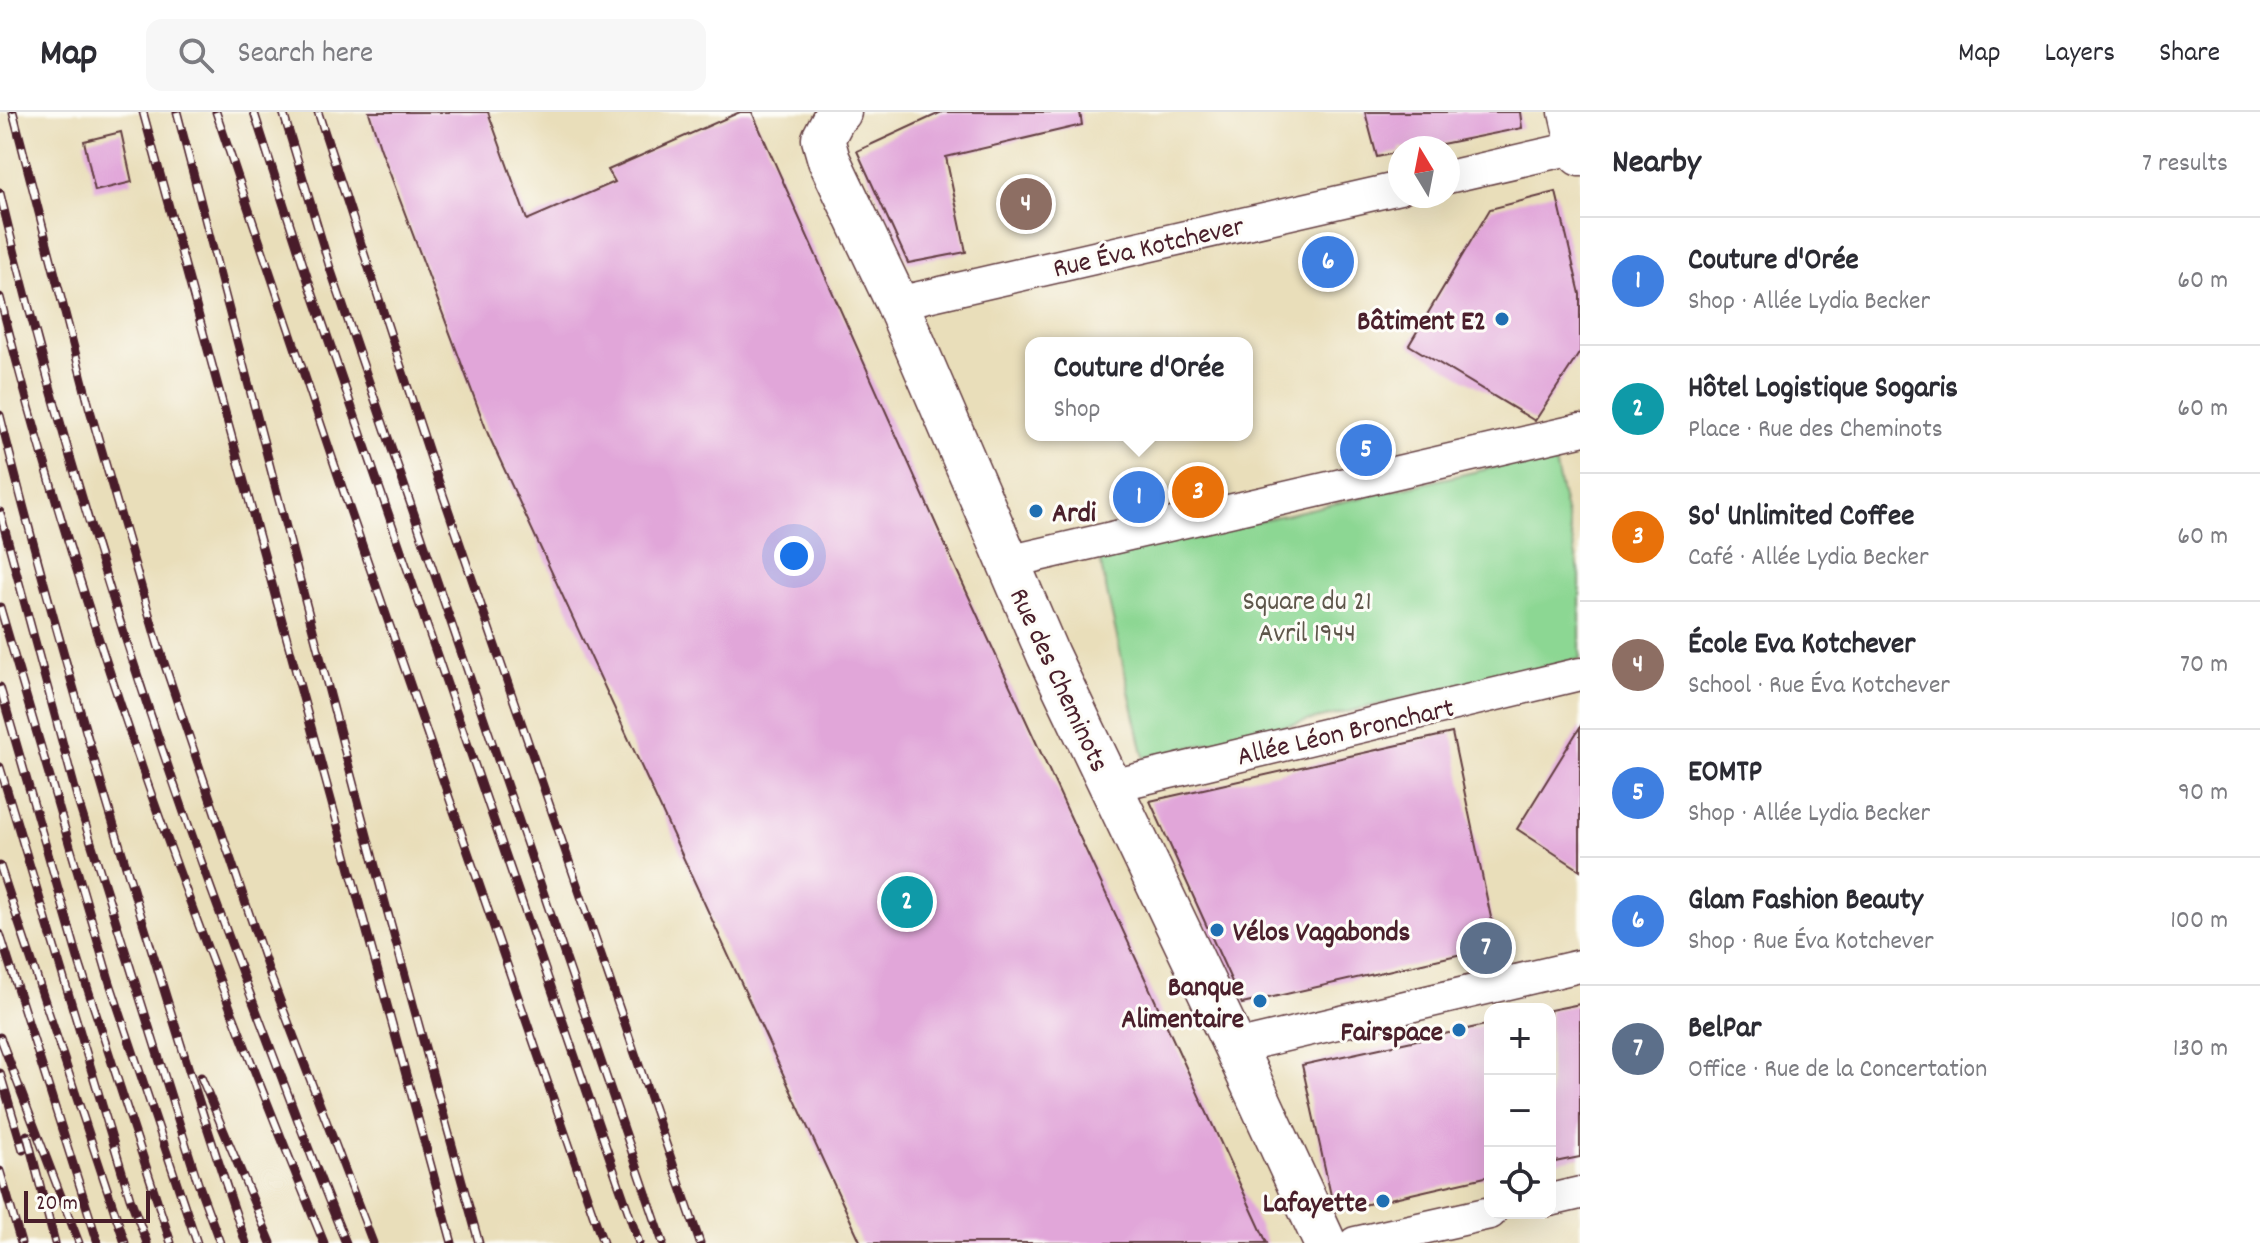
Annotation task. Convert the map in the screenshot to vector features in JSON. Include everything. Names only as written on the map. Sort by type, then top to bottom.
[{"type":"street","name":"Rue des Cheminots","points":[[840,112],[823,139],[829,160],[897,303],[1008,562],[1325,1243]]},
{"type":"street","points":[[1460,173],[1576,138]]},
{"type":"street","name":"Rue Éva Kotchever","points":[[897,303],[1388,191]]},
{"type":"street","points":[[1008,562],[1580,430]]},
{"type":"street","name":"Allée Léon Bronchart","points":[[1112,788],[1580,674]]},
{"type":"street","points":[[1235,1047],[1580,966]]},
{"type":"street","points":[[1556,1199],[1580,1193]]},
{"type":"street","points":[[1355,1243],[1484,1214]]},
{"type":"green space","name":"Square du 21 Avril 1944","points":[[1553,454],[1580,575],[1580,659],[1144,758],[1099,557]]},
{"type":"building","points":[[369,112],[488,112],[527,220],[615,182],[608,170],[740,112],[752,112],[952,560],[1267,1243],[861,1243],[488,434]]},
{"type":"building","points":[[942,112],[1080,112],[1082,125],[946,157],[966,252],[908,263],[857,151]]},
{"type":"building","points":[[1365,112],[1520,112],[1522,128],[1460,140],[1460,136],[1388,136],[1388,155],[1377,157]]},
{"type":"building","points":[[121,132],[132,182],[95,191],[84,141]]},
{"type":"building","name":"Bâtiment E2","points":[[1556,192],[1580,294],[1580,352],[1535,421],[1409,345],[1490,209]]},
{"type":"building","points":[[1580,727],[1580,870],[1517,829]]},
{"type":"building","points":[[1452,733],[1497,946],[1242,1004],[1150,801]]},
{"type":"building","points":[[1580,1004],[1580,1157],[1556,1162],[1556,1075],[1556,1009]]},
{"type":"building","points":[[1484,1025],[1484,1177],[1337,1211],[1302,1065]]},
{"type":"railway","points":[[13,112],[90,410],[158,645],[269,972],[373,1243]]},
{"type":"railway","points":[[143,112],[452,1243]]},
{"type":"railway","points":[[177,112],[376,870],[479,1243]]},
{"type":"railway","points":[[216,112],[603,1243]]},
{"type":"railway","points":[[254,112],[308,280],[639,1243]]},
{"type":"railway","points":[[283,112],[330,268],[663,1243]]},
{"type":"railway","points":[[318,112],[437,477],[700,1243]]},
{"type":"railway","points":[[0,193],[55,404],[117,612],[223,921],[346,1243]]},
{"type":"railway","points":[[0,297],[67,538],[145,776],[231,1011],[324,1243]]},
{"type":"railway","points":[[0,415],[104,794],[192,1081],[246,1243]]},
{"type":"railway","points":[[0,512],[79,804],[198,1183],[220,1243]]},
{"type":"railway","points":[[0,607],[110,983],[197,1243]]},
{"type":"railway","points":[[0,687],[80,965],[171,1243]]},
{"type":"railway","points":[[0,767],[130,1198],[147,1243]]},
{"type":"railway","points":[[0,866],[125,1243]]},
{"type":"railway","points":[[0,934],[98,1243]]},
{"type":"railway","points":[[0,1037],[79,1243]]},
{"type":"railway","points":[[0,1073],[23,1150]]},
{"type":"railway","points":[[201,1077],[271,1243]]},
{"type":"railway","points":[[27,1135],[55,1243]]},
{"type":"railway","points":[[0,1171],[21,1243]]},
{"type":"place","name":"École Eva Kotchever","points":[[1026,204]]},
{"type":"place","name":"Glam Fashion Beauty","points":[[1328,262]]},
{"type":"place","name":"Bâtiment E2","points":[[1502,319]]},
{"type":"place","name":"EOMTP","points":[[1366,450]]},
{"type":"place","name":"So' Unlimited Coffee","points":[[1198,492]]},
{"type":"place","name":"Couture d'Orée","points":[[1139,497]]},
{"type":"place","name":"Ardi","points":[[1036,511]]},
{"type":"place","name":"Hôtel Logistique Sogaris","points":[[907,902]]},
{"type":"place","name":"Vélos Vagabonds","points":[[1217,930]]},
{"type":"place","name":"BelPar","points":[[1486,948]]},
{"type":"place","name":"Banque Alimentaire","points":[[1260,1001]]},
{"type":"place","name":"Fairspace","points":[[1459,1030]]},
{"type":"place","name":"Lafayette","points":[[1383,1201]]}]
